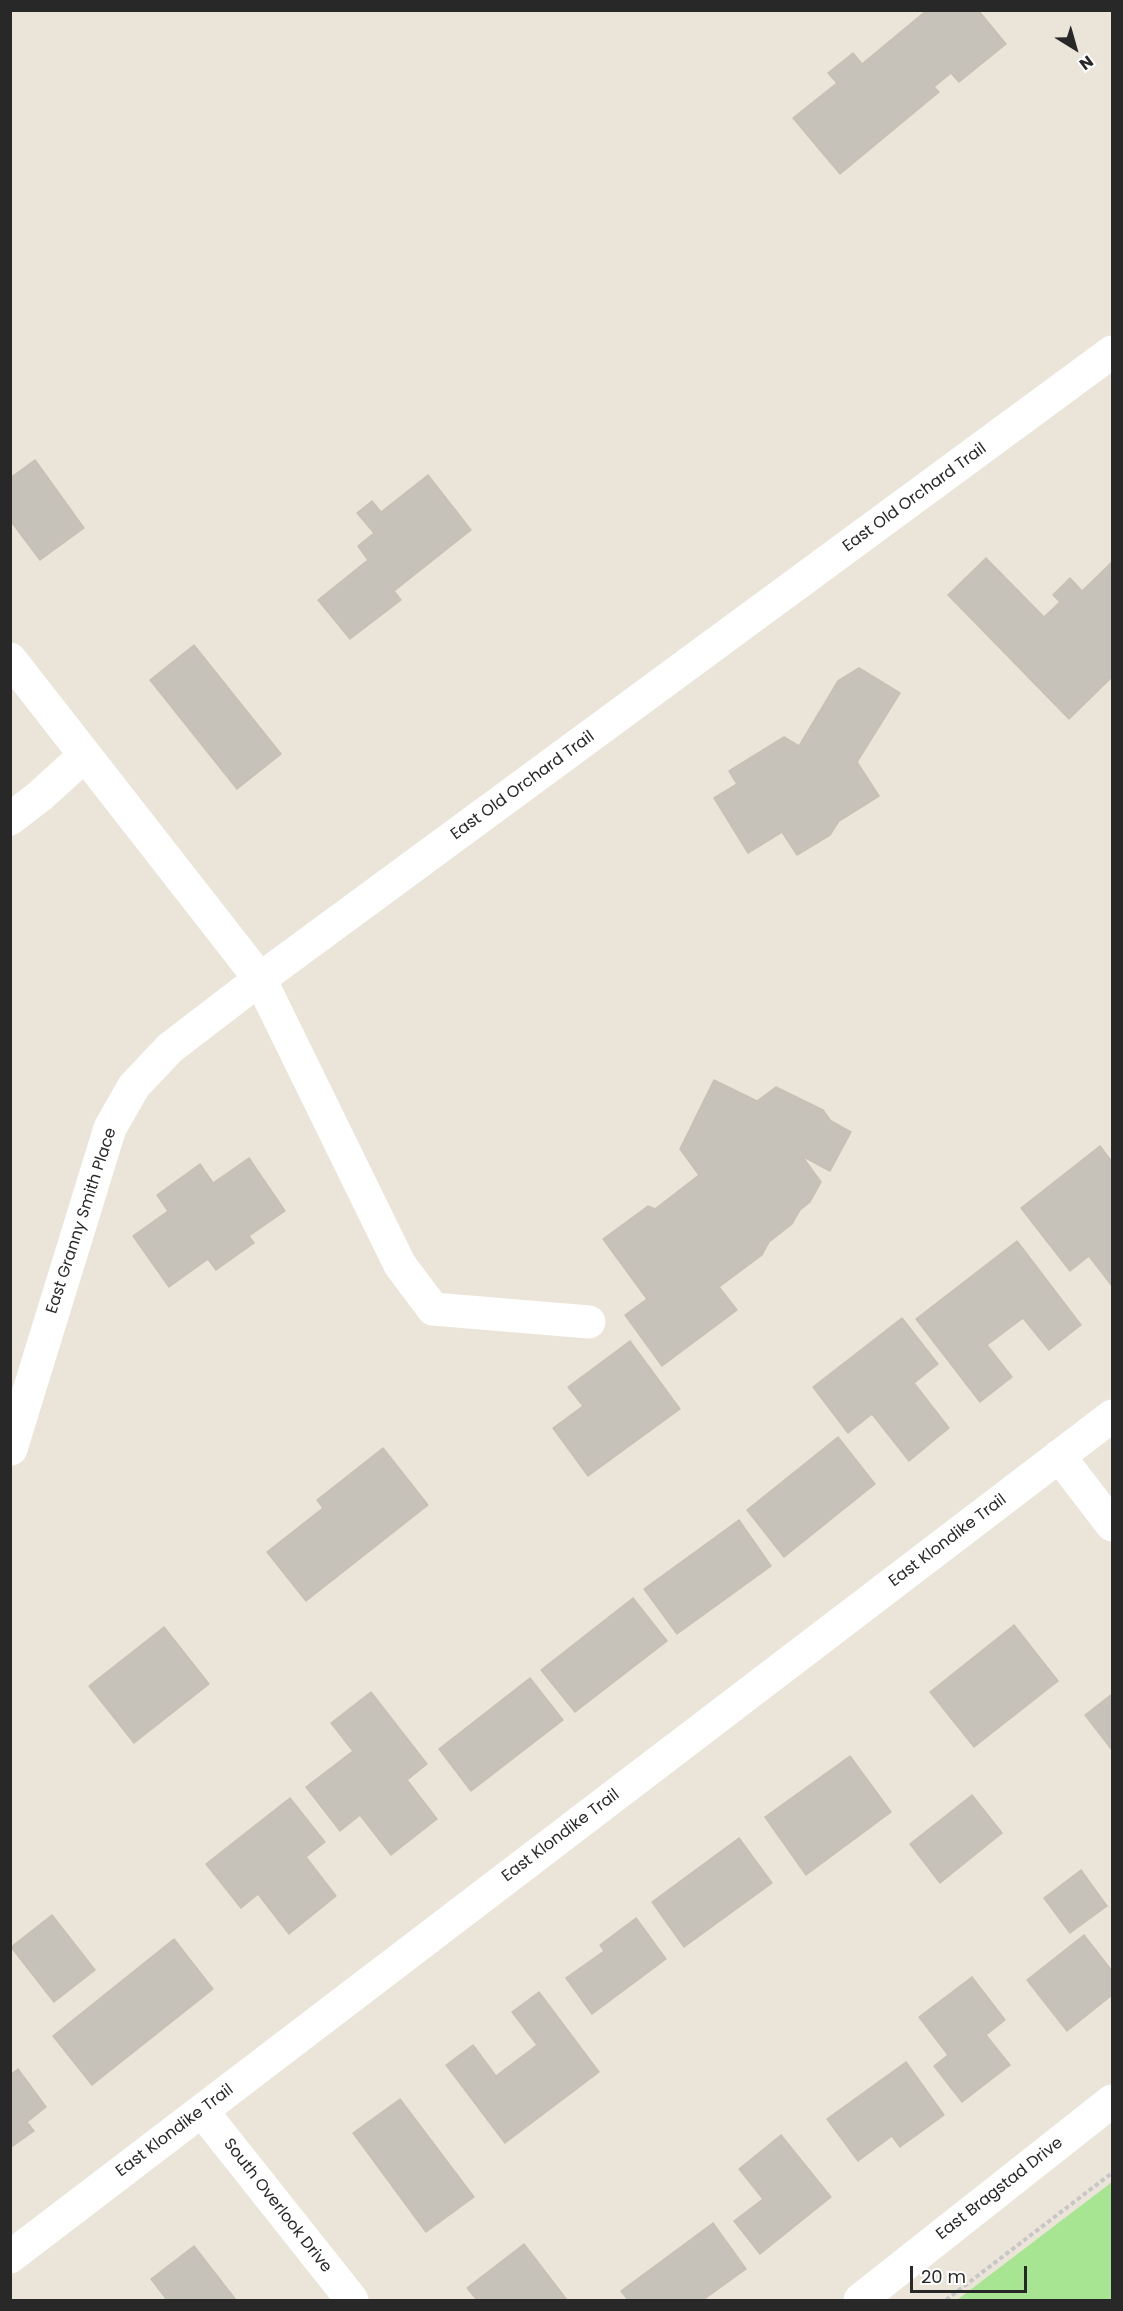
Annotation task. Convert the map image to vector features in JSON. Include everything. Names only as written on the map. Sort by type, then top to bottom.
[{"type":"street","name":"East Old Orchard Trail","points":[[260,979],[1113,352]]},
{"type":"street","points":[[10,659],[260,979],[400,1265],[433,1309],[590,1322]]},
{"type":"street","points":[[10,819],[40,796],[85,754]]},
{"type":"street","name":"East Granny Smith Place","points":[[11,1449],[110,1128],[135,1086],[170,1048],[260,979]]},
{"type":"street","name":"East Klondike Trail","points":[[10,2257],[1113,1416]]},
{"type":"street","points":[[1059,1456],[1113,1525]]},
{"type":"street","name":"East Bragstad Drive","points":[[860,2301],[1113,2101]]},
{"type":"street","name":"South Overlook Drive","points":[[202,2110],[352,2301]]},
{"type":"path","points":[[946,2301],[1113,2173]]},
{"type":"green space","points":[[1112,2182],[1112,2300],[957,2300]]},
{"type":"building","points":[[927,10],[978,10],[1006,44],[959,82],[951,73],[934,87],[939,92],[840,174],[793,118],[837,83],[828,73],[853,53],[862,64]]},
{"type":"building","points":[[35,460],[84,528],[40,560],[10,520],[10,478]]},
{"type":"building","points":[[428,475],[471,530],[394,591],[401,600],[350,639],[318,600],[368,560],[358,546],[374,533],[357,513],[372,501],[381,512]]},
{"type":"building","points":[[986,558],[1044,617],[1060,602],[1053,595],[1070,578],[1082,591],[1112,562],[1112,677],[1069,719],[948,595]]},
{"type":"building","points":[[194,645],[281,754],[237,789],[150,680]]},
{"type":"building","points":[[859,668],[900,693],[857,762],[879,796],[839,821],[830,835],[797,855],[782,832],[748,853],[714,798],[737,784],[729,771],[784,737],[799,746],[838,681]]},
{"type":"building","points":[[714,1080],[757,1101],[776,1087],[823,1110],[831,1121],[851,1132],[830,1171],[802,1156],[821,1182],[810,1202],[800,1210],[792,1224],[769,1242],[762,1255],[719,1287],[737,1310],[662,1366],[625,1315],[647,1299],[603,1239],[648,1206],[655,1209],[699,1175],[680,1149]]},
{"type":"building","points":[[1100,1146],[1112,1162],[1112,1286],[1089,1256],[1070,1271],[1021,1208]]},
{"type":"building","points":[[249,1158],[285,1211],[249,1236],[254,1243],[216,1270],[208,1259],[169,1287],[133,1236],[168,1211],[157,1195],[200,1164],[213,1183]]},
{"type":"building","points":[[1017,1241],[1081,1325],[1049,1350],[1023,1318],[987,1345],[1012,1377],[980,1402],[916,1319]]},
{"type":"building","points":[[902,1318],[938,1364],[914,1383],[949,1428],[909,1461],[872,1414],[848,1433],[813,1387]]},
{"type":"building","points":[[630,1341],[680,1409],[588,1476],[553,1428],[583,1406],[568,1387]]},
{"type":"building","points":[[838,1437],[875,1484],[784,1557],[747,1510]]},
{"type":"building","points":[[383,1448],[428,1505],[306,1601],[267,1552],[323,1508],[317,1500]]},
{"type":"building","points":[[739,1520],[771,1566],[677,1634],[644,1589]]},
{"type":"building","points":[[633,1598],[667,1641],[575,1712],[541,1670]]},
{"type":"building","points":[[1014,1625],[1058,1681],[974,1747],[930,1692]]},
{"type":"building","points":[[164,1627],[209,1684],[134,1743],[89,1686]]},
{"type":"building","points":[[530,1678],[563,1720],[471,1791],[439,1749]]},
{"type":"building","points":[[371,1692],[427,1764],[407,1780],[437,1819],[391,1855],[360,1815],[340,1831],[306,1787],[353,1751],[331,1723]]},
{"type":"building","points":[[1112,1694],[1112,1750],[1085,1715]]},
{"type":"building","points":[[850,1756],[891,1812],[806,1875],[765,1817]]},
{"type":"building","points":[[972,1795],[1002,1833],[940,1883],[910,1844]]},
{"type":"building","points":[[290,1798],[325,1842],[306,1857],[336,1896],[289,1934],[258,1894],[241,1908],[206,1864]]},
{"type":"building","points":[[739,1838],[772,1883],[684,1947],[652,1902]]},
{"type":"building","points":[[1081,1870],[1107,1906],[1070,1933],[1044,1898]]},
{"type":"building","points":[[52,1915],[95,1970],[54,2002],[11,1947]]},
{"type":"building","points":[[636,1918],[666,1959],[592,2014],[566,1978],[604,1951],[600,1945]]},
{"type":"building","points":[[1084,1935],[1112,1971],[1112,1995],[1067,2031],[1027,1980]]},
{"type":"building","points":[[174,1939],[213,1989],[92,2085],[53,2036]]},
{"type":"building","points":[[972,1977],[1005,2020],[986,2035],[1010,2065],[962,2102],[934,2066],[948,2055],[919,2017]]},
{"type":"building","points":[[539,1992],[599,2072],[505,2143],[446,2065],[473,2045],[496,2076],[537,2045],[512,2012]]},
{"type":"building","points":[[906,2062],[944,2115],[900,2147],[892,2136],[858,2161],[827,2119]]},
{"type":"building","points":[[18,2069],[46,2107],[27,2122],[34,2131],[10,2148],[10,2075]]},
{"type":"building","points":[[400,2099],[474,2197],[426,2232],[353,2133]]},
{"type":"building","points":[[781,2135],[831,2197],[760,2254],[734,2221],[763,2199],[739,2169]]},
{"type":"building","points":[[713,2223],[746,2269],[703,2300],[628,2300],[621,2291]]},
{"type":"building","points":[[524,2244],[567,2300],[477,2300],[467,2288]]},
{"type":"building","points":[[194,2246],[236,2300],[167,2300],[151,2279]]}]
